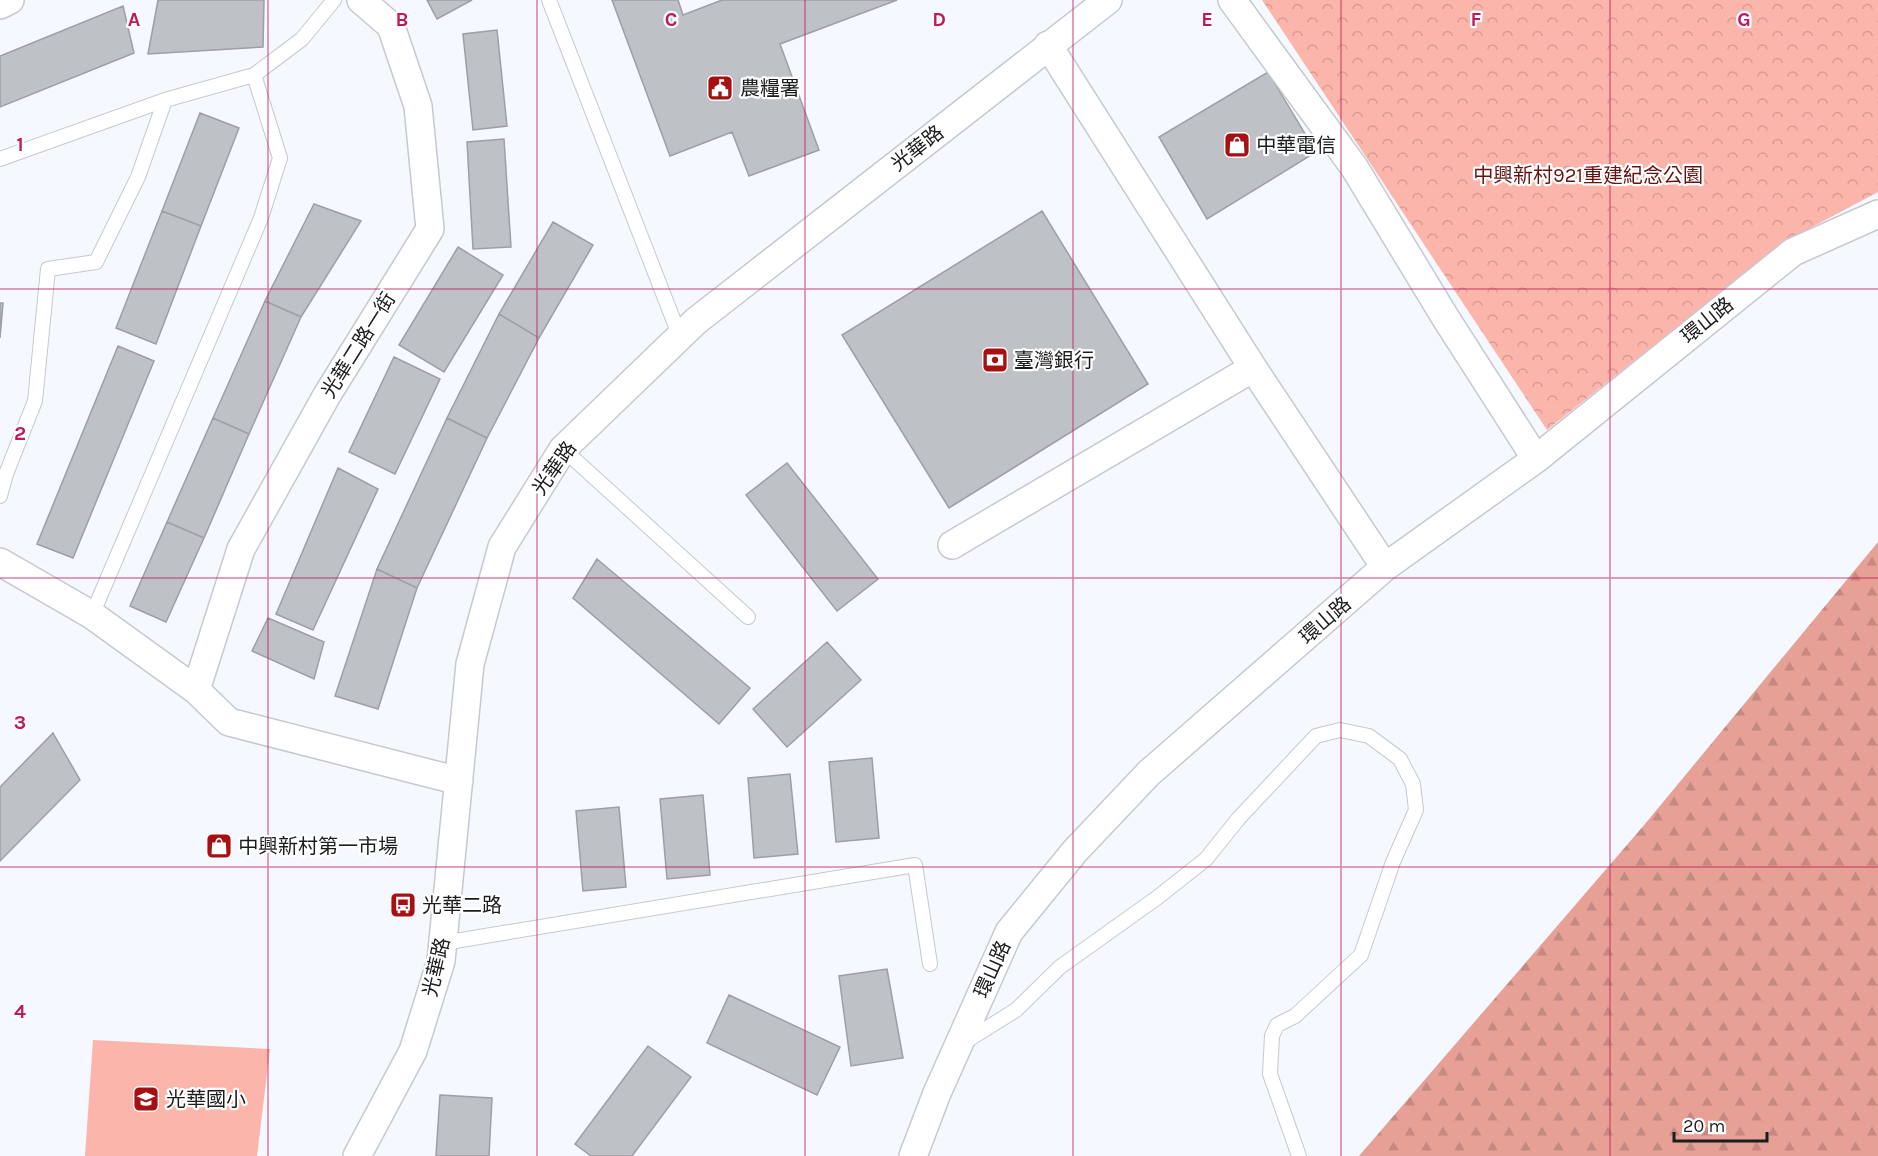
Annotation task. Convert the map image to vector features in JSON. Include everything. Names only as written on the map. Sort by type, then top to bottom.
[{"type":"street","points":[[0,5],[10,0]]},
{"type":"street","name":"光華二路一街","points":[[196,690],[241,549],[327,395],[430,229],[418,106],[391,26],[361,0]]},
{"type":"street","name":"光華路","points":[[357,1156],[413,1051],[441,961],[470,664],[502,547],[563,449],[680,337],[1108,0]]},
{"type":"street","points":[[1232,0],[1354,167],[1445,317],[1536,459]]},
{"type":"street","points":[[1048,45],[1253,368],[1385,567]]},
{"type":"street","name":"環山路","points":[[913,1156],[957,1047],[1009,932],[1075,851],[1149,773],[1385,567],[1536,459],[1793,252],[1878,214]]},
{"type":"street","points":[[952,545],[1253,368]]},
{"type":"street","points":[[0,562],[92,615],[196,690],[229,722],[459,781]]},
{"type":"lane","points":[[0,159],[165,100],[254,75],[302,39],[334,0]]},
{"type":"lane","points":[[549,0],[680,337]]},
{"type":"lane","points":[[92,615],[261,218],[280,158],[254,75]]},
{"type":"lane","points":[[0,496],[6,474],[35,401],[48,269],[96,262],[138,177],[165,100]]},
{"type":"lane","points":[[563,449],[747,617]]},
{"type":"lane","points":[[957,1047],[1016,1010],[1060,967],[1158,897],[1206,859],[1239,818],[1316,736],[1340,730],[1369,736],[1400,759],[1413,784],[1416,810],[1393,862],[1360,955],[1295,1016],[1278,1026],[1272,1036],[1270,1074],[1299,1156]]},
{"type":"lane","points":[[443,943],[915,866],[930,964]]},
{"type":"green space","name":"中興新村921重建紀念公園","points":[[1262,0],[1878,0],[1878,192],[1784,242],[1547,430]]},
{"type":"green space","points":[[1878,542],[1878,1156],[1359,1156],[1645,824]]},
{"type":"green space","points":[[93,1040],[270,1049],[257,1156],[85,1156]]},
{"type":"building","points":[[158,0],[264,0],[263,47],[148,54]]},
{"type":"building","points":[[427,0],[472,0],[437,19]]},
{"type":"building","name":"農糧署","points":[[612,0],[678,0],[683,15],[722,0],[897,0],[780,44],[819,150],[749,176],[732,132],[670,156]]},
{"type":"building","points":[[123,6],[134,53],[0,107],[0,56]]},
{"type":"building","points":[[497,30],[507,126],[473,130],[463,34]]},
{"type":"building","name":"中華電信","points":[[1268,72],[1316,152],[1207,219],[1159,137]]},
{"type":"building","points":[[200,113],[239,128],[201,226],[162,211]]},
{"type":"building","points":[[504,139],[511,247],[473,249],[467,142]]},
{"type":"building","points":[[314,204],[361,221],[301,317],[265,301]]},
{"type":"building","points":[[162,211],[201,226],[156,344],[116,328]]},
{"type":"building","name":"臺灣銀行","points":[[1042,211],[1148,384],[949,508],[842,335]]},
{"type":"building","points":[[553,222],[593,245],[539,338],[499,314]]},
{"type":"building","points":[[458,247],[503,275],[444,372],[399,345]]},
{"type":"building","points":[[265,301],[301,317],[249,434],[213,418]]},
{"type":"building","points":[[0,303],[3,303],[0,338]]},
{"type":"building","points":[[499,314],[539,338],[487,438],[447,418]]},
{"type":"building","points":[[118,346],[154,361],[73,558],[37,544]]},
{"type":"building","points":[[394,357],[440,379],[395,474],[349,452]]},
{"type":"building","points":[[213,418],[249,434],[204,538],[167,522]]},
{"type":"building","points":[[447,418],[487,438],[417,588],[377,569]]},
{"type":"building","points":[[787,463],[878,579],[837,611],[746,495]]},
{"type":"building","points":[[338,468],[378,489],[313,630],[276,614]]},
{"type":"building","points":[[167,522],[204,538],[166,622],[130,606]]},
{"type":"building","points":[[597,559],[750,688],[719,724],[573,598]]},
{"type":"building","points":[[377,569],[417,588],[378,709],[335,696]]},
{"type":"building","points":[[268,618],[324,642],[314,679],[252,651]]},
{"type":"building","points":[[827,642],[861,680],[787,747],[753,709]]},
{"type":"building","points":[[53,733],[80,780],[0,861],[0,787]]},
{"type":"building","points":[[872,758],[879,838],[836,842],[829,762]]},
{"type":"building","points":[[790,774],[798,854],[754,858],[748,778]]},
{"type":"building","points":[[703,795],[710,875],[667,879],[660,799]]},
{"type":"building","points":[[619,807],[626,887],[583,891],[576,811]]},
{"type":"building","points":[[887,969],[903,1058],[851,1066],[839,976]]},
{"type":"building","points":[[729,995],[840,1047],[817,1095],[707,1043]]},
{"type":"building","points":[[648,1046],[691,1077],[632,1156],[591,1156],[575,1144]]},
{"type":"building","points":[[440,1095],[492,1098],[489,1156],[436,1156]]},
{"type":"place","name":"農糧署","points":[[720,88]]},
{"type":"place","name":"中華電信","points":[[1237,145]]},
{"type":"place","name":"臺灣銀行","points":[[995,360]]},
{"type":"place","name":"中興新村第一市場","points":[[219,846]]},
{"type":"place","name":"光華二路","points":[[403,905]]},
{"type":"place","name":"光華國小","points":[[146,1099]]}]
